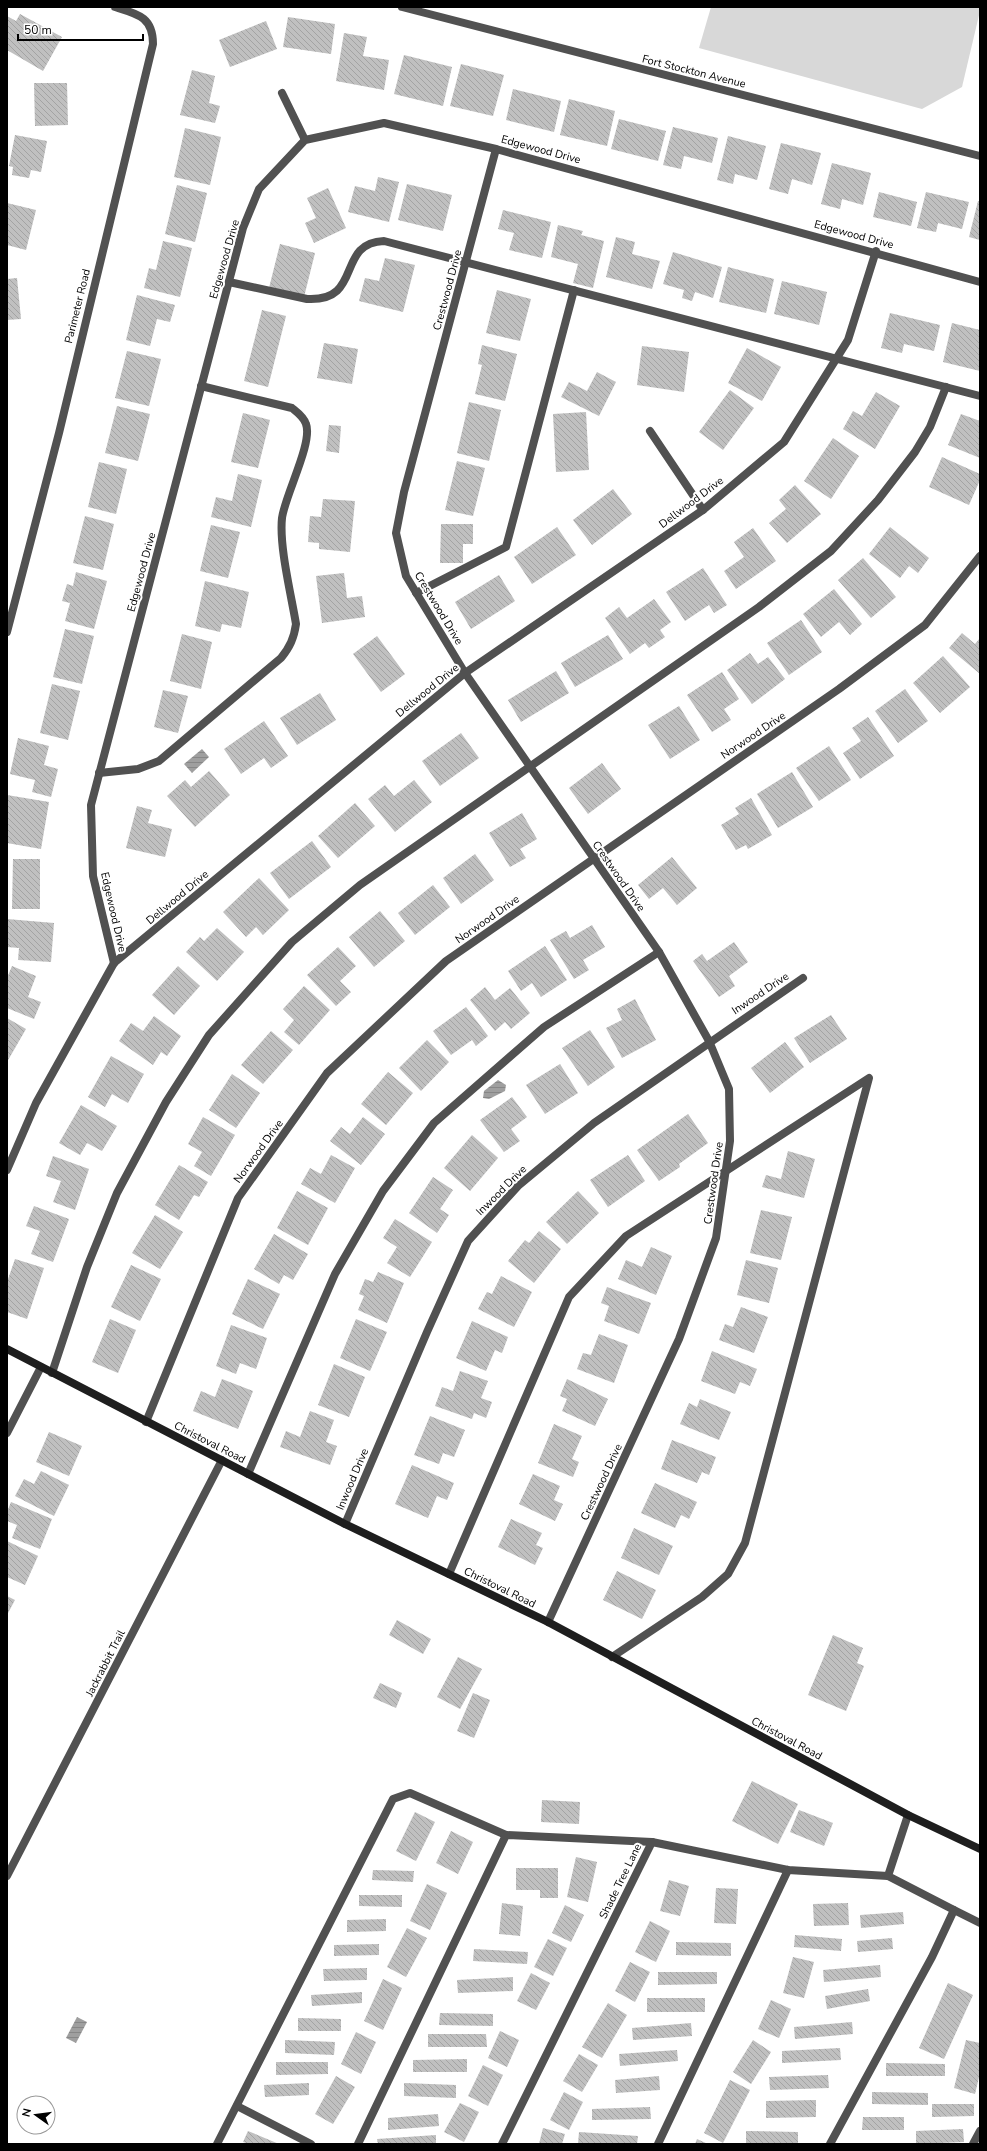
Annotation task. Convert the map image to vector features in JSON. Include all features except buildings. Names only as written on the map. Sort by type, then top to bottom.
[{"type":"street","name":"Parimeter Road","points":[[7,632],[59,433],[153,44],[153,31],[148,23],[140,16],[115,7]]},
{"type":"street","name":"Fort Stockton Avenue","points":[[402,7],[423,10],[980,156]]},
{"type":"street","points":[[282,93],[305,140]]},
{"type":"street","name":"Edgewood Drive","points":[[114,962],[93,876],[91,805],[243,228],[259,189],[305,140],[384,123],[496,148],[876,251],[980,282]]},
{"type":"street","name":"Crestwood Drive","points":[[496,148],[404,492],[396,534],[406,576],[465,673],[592,858],[659,952],[709,1041],[729,1089],[730,1141],[716,1238],[679,1339],[548,1622]]},
{"type":"street","points":[[229,282],[306,299],[318,300],[338,292],[344,284],[354,257],[361,248],[372,241],[384,240],[980,396]]},
{"type":"street","name":"Dellwood Drive","points":[[7,1170],[36,1103],[114,962],[465,673],[703,510],[784,442],[848,340],[876,251]]},
{"type":"street","points":[[416,593],[506,548],[574,290]]},
{"type":"street","points":[[99,773],[138,770],[159,761],[281,658],[290,647],[294,636],[296,624],[282,534],[282,516],[306,438],[307,424],[301,415],[292,408],[201,386]]},
{"type":"street","points":[[52,1373],[87,1267],[117,1193],[166,1102],[209,1035],[292,942],[360,885],[759,607],[831,551],[878,500],[915,452],[930,427],[946,387]]},
{"type":"street","points":[[650,431],[703,510]]},
{"type":"street","name":"Norwood Drive","points":[[146,1422],[238,1198],[328,1073],[446,961],[592,858],[839,689],[925,625],[980,556]]},
{"type":"street","points":[[248,1474],[335,1274],[383,1191],[434,1123],[544,1027],[659,952]]},
{"type":"street","name":"Inwood Drive","points":[[345,1524],[424,1339],[468,1241],[518,1186],[594,1123],[709,1041],[803,978]]},
{"type":"street","points":[[449,1574],[569,1297],[626,1236],[869,1078],[745,1544],[728,1574],[702,1597],[612,1657]]},
{"type":"street","name":"Christoval Road","points":[[7,1349],[345,1524],[548,1622],[908,1815],[980,1849]]},
{"type":"street","points":[[7,1433],[41,1367]]},
{"type":"street","name":"Jackrabbit Trail","points":[[7,1876],[222,1460]]},
{"type":"street","points":[[217,2144],[392,1799],[410,1793],[506,1835],[652,1842]]},
{"type":"street","points":[[888,1876],[908,1815]]},
{"type":"street","points":[[358,2144],[506,1835]]},
{"type":"street","name":"Shade Tree Lane","points":[[502,2144],[652,1842],[788,1870],[888,1876],[980,1923]]},
{"type":"street","points":[[658,2144],[788,1870]]},
{"type":"street","points":[[830,2144],[932,1957],[954,1910]]},
{"type":"street","points":[[237,2106],[311,2144]]},
{"type":"street","points":[[973,2144],[980,2130]]},
{"type":"shaded area","points":[[711,7],[980,7],[980,11],[962,87],[922,109],[699,48]]},
{"type":"shaded area","points":[[202,749],[209,757],[192,773],[184,764]]},
{"type":"shaded area","points":[[498,1080],[506,1085],[505,1091],[489,1099],[483,1098],[484,1091]]},
{"type":"shaded area","points":[[77,2017],[87,2022],[76,2043],[66,2038]]}]
